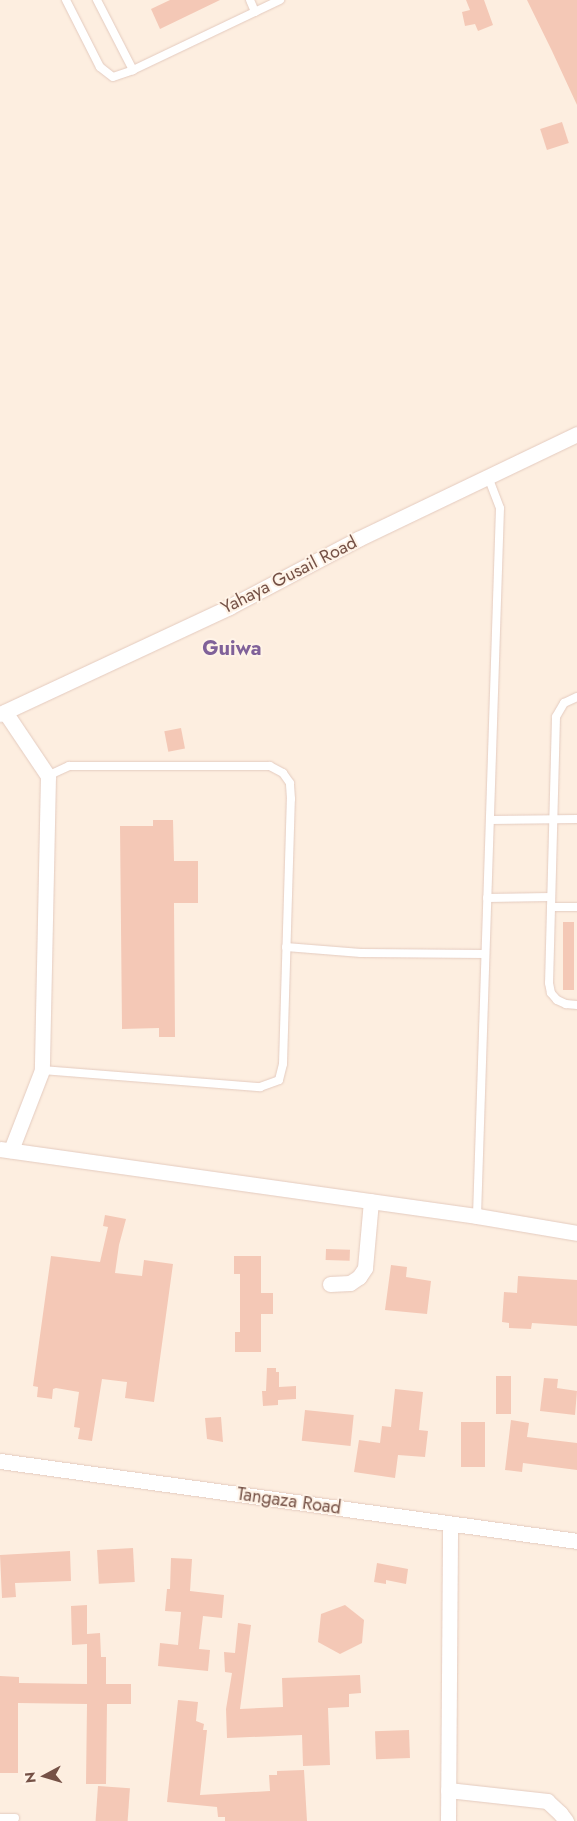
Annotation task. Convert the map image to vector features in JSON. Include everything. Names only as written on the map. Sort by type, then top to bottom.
[{"type":"street","name":"Yahaya Gusail Road","points":[[2,713],[229,607],[358,539],[577,434]]},
{"type":"street","points":[[2,713],[48,776],[42,1070],[5,1149],[76,1161],[477,1216],[577,1233]]},
{"type":"street","points":[[330,1284],[350,1283],[360,1277],[364,1268],[371,1201]]},
{"type":"street","name":"Tangaza Road","points":[[0,1462],[577,1542]]},
{"type":"street","points":[[448,1821],[450,1524]]},
{"type":"street","points":[[448,1790],[547,1801],[566,1821]]},
{"type":"lane","points":[[66,0],[100,68],[113,77],[133,70],[280,0]]},
{"type":"lane","points":[[97,0],[133,70]]},
{"type":"lane","points":[[250,0],[256,12]]},
{"type":"lane","points":[[477,1216],[500,508],[488,476]]},
{"type":"lane","points":[[577,697],[564,703],[556,716],[549,988],[557,1000],[566,1004],[577,1005]]},
{"type":"lane","points":[[42,1070],[260,1087],[270,1085],[279,1080],[282,1064],[291,800],[290,783],[283,773],[270,766],[69,766],[48,776]]},
{"type":"lane","points":[[490,820],[577,819]]},
{"type":"lane","points":[[487,898],[551,897]]},
{"type":"lane","points":[[551,907],[577,907]]},
{"type":"lane","points":[[286,947],[361,953],[485,954]]},
{"type":"lane","points":[[0,1818],[15,1818]]},
{"type":"building","points":[[170,0],[220,0],[160,29],[151,9]]},
{"type":"building","points":[[466,0],[484,0],[493,25],[478,31],[475,24],[465,26],[462,12],[470,10]]},
{"type":"building","points":[[527,0],[577,0],[577,105],[552,51]]},
{"type":"building","points":[[562,122],[569,143],[547,150],[540,129]]},
{"type":"building","points":[[181,728],[185,749],[168,752],[164,731]]},
{"type":"building","points":[[153,820],[173,820],[174,861],[198,861],[198,903],[174,903],[175,1037],[159,1037],[159,1028],[122,1029],[120,826],[153,826]]},
{"type":"building","points":[[563,922],[574,922],[574,990],[563,990]]},
{"type":"building","points":[[105,1215],[126,1219],[119,1245],[115,1273],[142,1276],[144,1260],[173,1264],[154,1402],[125,1398],[127,1382],[102,1379],[92,1441],[78,1439],[80,1428],[74,1427],[79,1392],[56,1388],[53,1389],[52,1399],[37,1397],[38,1387],[33,1386],[51,1256],[100,1262],[108,1227],[103,1226]]},
{"type":"building","points":[[326,1249],[350,1250],[350,1261],[326,1260]]},
{"type":"building","points":[[234,1256],[261,1256],[261,1293],[273,1293],[273,1314],[261,1314],[261,1352],[235,1352],[235,1332],[240,1332],[240,1274],[234,1274]]},
{"type":"building","points":[[391,1265],[407,1267],[406,1277],[431,1281],[427,1314],[385,1310]]},
{"type":"building","points":[[518,1276],[577,1280],[577,1326],[532,1323],[531,1329],[509,1328],[509,1323],[502,1322],[504,1292],[517,1293]]},
{"type":"building","points":[[267,1368],[276,1368],[276,1372],[279,1372],[279,1387],[296,1386],[296,1399],[278,1400],[278,1405],[263,1406],[262,1391],[266,1391]]},
{"type":"building","points":[[496,1376],[511,1376],[511,1414],[496,1414]]},
{"type":"building","points":[[544,1378],[558,1379],[557,1388],[577,1391],[575,1415],[540,1411]]},
{"type":"building","points":[[395,1389],[423,1392],[419,1430],[428,1431],[425,1457],[398,1455],[395,1478],[354,1472],[359,1440],[380,1443],[382,1426],[391,1427]]},
{"type":"building","points":[[305,1410],[354,1415],[350,1446],[302,1441]]},
{"type":"building","points":[[221,1417],[223,1442],[207,1439],[205,1418]]},
{"type":"building","points":[[511,1420],[529,1423],[527,1437],[577,1443],[577,1470],[523,1463],[522,1472],[505,1470]]},
{"type":"building","points":[[461,1422],[485,1422],[485,1467],[461,1467]]},
{"type":"building","points":[[133,1548],[135,1582],[99,1584],[97,1550]]},
{"type":"building","points":[[70,1551],[71,1581],[15,1583],[16,1597],[2,1598],[0,1555]]},
{"type":"building","points":[[171,1558],[192,1559],[190,1591],[224,1595],[222,1618],[203,1616],[199,1649],[210,1650],[208,1671],[158,1666],[160,1643],[178,1645],[181,1612],[165,1611],[167,1589],[170,1589]]},
{"type":"building","points":[[377,1563],[408,1569],[406,1584],[386,1580],[386,1584],[374,1582]]},
{"type":"building","points":[[87,1605],[87,1634],[100,1633],[101,1657],[106,1657],[106,1684],[131,1684],[131,1704],[107,1704],[106,1784],[86,1784],[87,1704],[18,1703],[18,1773],[0,1773],[0,1676],[19,1677],[19,1683],[87,1684],[87,1644],[72,1645],[71,1606]]},
{"type":"building","points":[[345,1605],[364,1620],[362,1643],[340,1654],[318,1642],[321,1614]]},
{"type":"building","points":[[238,1623],[251,1625],[240,1709],[283,1707],[282,1678],[360,1675],[361,1693],[349,1694],[349,1707],[328,1708],[330,1765],[303,1766],[302,1735],[227,1738],[226,1709],[232,1673],[225,1672],[224,1652],[235,1653]]},
{"type":"building","points":[[178,1700],[198,1702],[196,1721],[204,1724],[203,1730],[207,1730],[200,1795],[270,1791],[269,1775],[277,1775],[277,1771],[304,1770],[307,1821],[225,1821],[225,1817],[218,1817],[217,1807],[167,1802]]},
{"type":"building","points":[[409,1730],[410,1758],[376,1759],[375,1731]]},
{"type":"building","points":[[98,1786],[130,1788],[128,1821],[96,1821]]},
{"type":"district","name":"Guiwa","points":[[232,648]]}]
